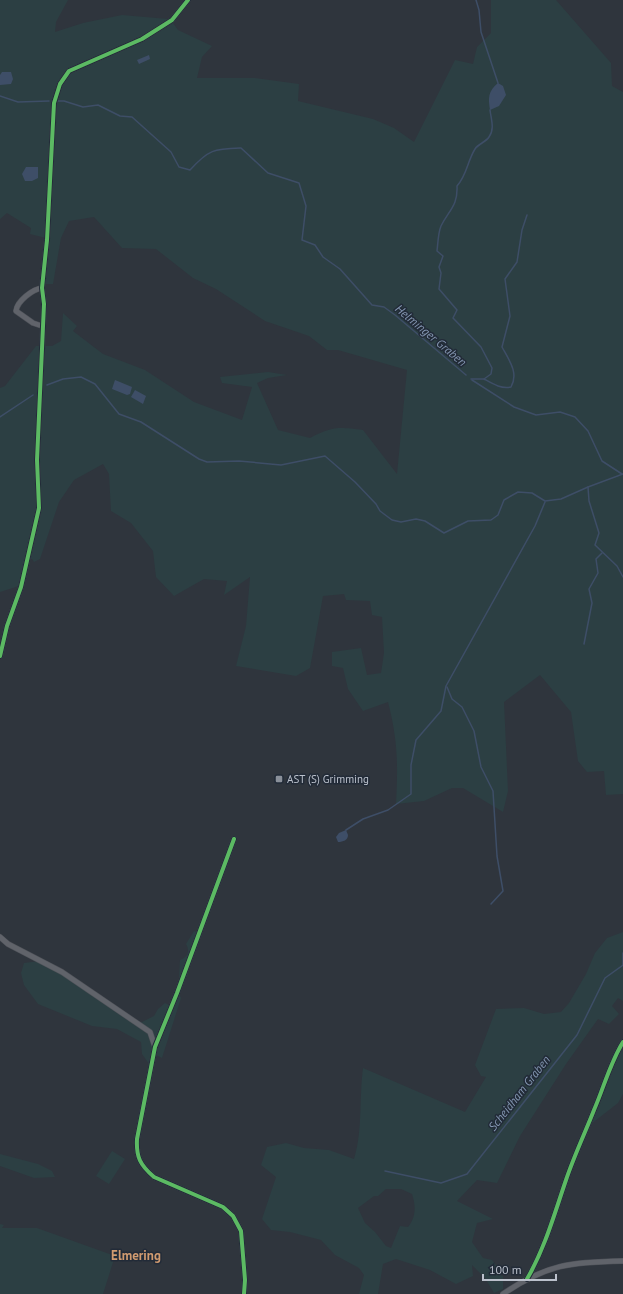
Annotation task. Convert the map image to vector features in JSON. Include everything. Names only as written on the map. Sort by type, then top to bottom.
[{"type":"street","points":[[0,656],[7,626],[21,587],[39,508],[37,460],[44,300],[42,288],[47,240],[54,103],[60,84],[69,70],[142,39],[164,26],[176,15],[188,0]]},
{"type":"street","points":[[42,288],[34,290],[16,308],[16,311],[33,323],[42,326]]},
{"type":"street","points":[[234,839],[177,993],[155,1047],[137,1139],[136,1153],[146,1170],[154,1177],[223,1207],[234,1216],[241,1231],[245,1280],[244,1294]]},
{"type":"street","points":[[0,937],[8,944],[62,972],[150,1032],[155,1047]]},
{"type":"street","points":[[527,1279],[538,1261],[553,1224],[580,1140],[594,1111],[615,1055],[623,1042]]},
{"type":"street","points":[[503,1294],[527,1279],[561,1265],[578,1262],[623,1261]]},
{"type":"green space","points":[[0,0],[68,0],[56,22],[55,32],[83,23],[122,15],[168,19],[160,27],[136,41],[69,70],[52,103],[46,238],[30,234],[31,228],[7,213],[0,219]]},
{"type":"green space","points":[[491,0],[556,0],[611,63],[612,86],[623,92],[623,794],[606,795],[604,771],[587,772],[578,761],[571,712],[540,675],[504,702],[508,791],[503,812],[463,788],[452,788],[424,801],[396,804],[396,753],[394,729],[388,702],[363,711],[348,689],[343,668],[332,666],[332,652],[361,648],[367,675],[381,673],[384,653],[382,617],[372,615],[370,601],[346,600],[344,594],[323,596],[310,668],[296,676],[236,666],[246,626],[250,577],[224,595],[227,581],[204,579],[174,596],[156,577],[153,551],[131,523],[111,511],[109,474],[103,464],[74,480],[59,502],[40,559],[34,562],[32,559],[29,559],[19,586],[0,592],[0,388],[5,386],[36,346],[52,346],[61,341],[63,313],[77,326],[73,331],[103,354],[145,370],[194,402],[242,420],[252,387],[222,383],[220,377],[268,372],[287,375],[268,378],[257,383],[278,430],[310,438],[324,431],[336,428],[363,430],[397,474],[407,370],[338,350],[327,350],[309,336],[265,321],[216,289],[193,278],[156,249],[122,248],[94,217],[69,221],[61,238],[53,284],[44,284],[56,103],[61,84],[70,72],[143,41],[173,23],[178,30],[212,46],[202,57],[197,78],[255,78],[299,84],[298,101],[373,119],[394,128],[414,142],[455,60],[473,64],[477,47],[491,33]]},
{"type":"green space","points":[[194,931],[202,935],[191,959],[187,977],[181,979],[179,977],[180,960],[188,954],[186,944]]},
{"type":"green space","points":[[623,932],[623,1001],[618,998],[612,1006],[619,1014],[609,1024],[598,1019],[566,1064],[520,1136],[497,1183],[477,1180],[457,1201],[493,1219],[477,1223],[472,1242],[483,1258],[492,1260],[498,1268],[497,1274],[503,1276],[503,1289],[494,1293],[485,1278],[472,1265],[473,1276],[456,1284],[430,1270],[396,1259],[383,1264],[378,1294],[359,1294],[364,1275],[359,1268],[335,1255],[321,1240],[290,1232],[271,1230],[262,1219],[276,1177],[261,1165],[267,1147],[286,1143],[304,1148],[329,1150],[354,1159],[359,1137],[363,1068],[465,1112],[486,1077],[481,1076],[475,1065],[496,1009],[524,1008],[544,1014],[561,1012],[569,1003],[586,974],[595,953],[607,938]],"holes":[[[386,1189],[401,1189],[412,1194],[415,1207],[414,1215],[408,1227],[400,1226],[391,1248],[386,1246],[375,1232],[365,1223],[358,1208],[374,1196],[378,1196]]]},
{"type":"green space","points":[[40,961],[140,1023],[154,1016],[158,1009],[165,1003],[173,1007],[179,994],[181,998],[162,1058],[156,1055],[156,1051],[152,1068],[142,1054],[141,1042],[117,1029],[92,1026],[38,1004],[24,985],[21,973],[24,963]]},
{"type":"green space","points":[[623,1049],[623,1094],[618,1103],[591,1124],[617,1058]]},
{"type":"green space","points":[[112,1151],[125,1159],[109,1184],[96,1176]]},
{"type":"green space","points":[[0,1154],[38,1164],[52,1171],[55,1177],[34,1178],[0,1166]]},
{"type":"green space","points":[[0,1224],[4,1225],[2,1228],[37,1228],[115,1256],[103,1294],[0,1294]]},
{"type":"water","points":[[149,55],[150,59],[139,64],[137,60]]},
{"type":"water","points":[[2,72],[11,72],[13,79],[11,84],[0,85],[0,75]]},
{"type":"water","points":[[498,83],[503,86],[506,95],[499,106],[490,110],[490,95],[492,89]]},
{"type":"water","points":[[26,167],[38,167],[38,178],[32,181],[25,181],[22,174]]},
{"type":"water","points":[[115,380],[132,387],[130,394],[127,395],[112,389]]},
{"type":"water","points":[[135,390],[146,396],[143,404],[131,397]]},
{"type":"water","points":[[346,830],[348,835],[347,838],[338,842],[336,837],[339,833]]},
{"type":"waterway","points":[[476,0],[479,10],[481,32],[498,83]]},
{"type":"waterway","name":"Helminger Graben","points":[[0,96],[18,102],[49,101]]},
{"type":"waterway","name":"Helminger Graben","points":[[58,101],[64,101],[83,107],[98,105],[120,116],[132,117],[171,152],[179,167],[190,170],[207,154],[218,150],[241,148],[268,173],[299,183],[306,206],[302,240],[315,245],[323,257],[340,269],[372,305],[384,307],[395,315],[466,375]]},
{"type":"waterway","points":[[471,379],[484,379],[491,374],[492,368],[481,347],[453,318],[457,310],[439,289],[441,273],[439,267],[443,256],[437,251],[440,229],[456,198],[457,186],[463,177],[475,149],[488,139],[491,134],[492,124],[490,110]]},
{"type":"waterway","points":[[484,379],[497,386],[504,387],[511,387],[513,382],[514,372],[502,347],[510,316],[505,279],[517,262],[522,230],[527,215]]},
{"type":"waterway","points":[[47,385],[63,379],[81,377],[95,384],[119,414],[141,422],[199,459],[207,462],[239,461],[281,465],[325,456],[355,482],[376,504],[380,511],[392,520],[401,522],[416,519],[425,521],[444,533],[468,521],[491,520],[498,515],[504,500],[518,492],[532,493],[545,501],[561,499],[623,474]]},
{"type":"waterway","name":"Helminger Graben","points":[[472,380],[514,407],[536,415],[560,412],[575,417],[588,431],[602,461],[622,474]]},
{"type":"waterway","points":[[0,417],[33,395]]},
{"type":"waterway","name":"Scheidham Graben","points":[[588,487],[589,501],[599,533],[595,545],[617,566],[623,577]]},
{"type":"waterway","points":[[346,830],[363,819],[388,810],[411,794],[411,765],[416,740],[441,711],[446,686],[535,526],[545,502]]},
{"type":"waterway","points":[[584,644],[592,603],[589,589],[598,573],[596,559],[602,553]]},
{"type":"waterway","points":[[447,687],[452,699],[462,707],[474,731],[481,767],[493,791],[497,856],[503,891],[491,904]]},
{"type":"waterway","name":"Scheidham Graben","points":[[385,1171],[441,1183],[467,1174],[577,1035],[605,978],[623,965],[623,953]]},
{"type":"cycle path","points":[[0,656],[7,626],[21,587],[39,508],[37,460],[44,304],[42,288],[47,240],[54,103],[60,84],[69,71],[142,39],[172,20],[188,0]]},
{"type":"cycle path","points":[[234,839],[177,993],[155,1047],[137,1139],[137,1151],[145,1169],[154,1177],[223,1207],[233,1216],[241,1231],[245,1280],[244,1294]]},
{"type":"cycle path","points":[[527,1279],[544,1243],[572,1162],[618,1050],[623,1042]]},
{"type":"place","name":"AST (S) Grimming","points":[[279,779]]},
{"type":"district","name":"Elmering","points":[[136,1255]]}]
